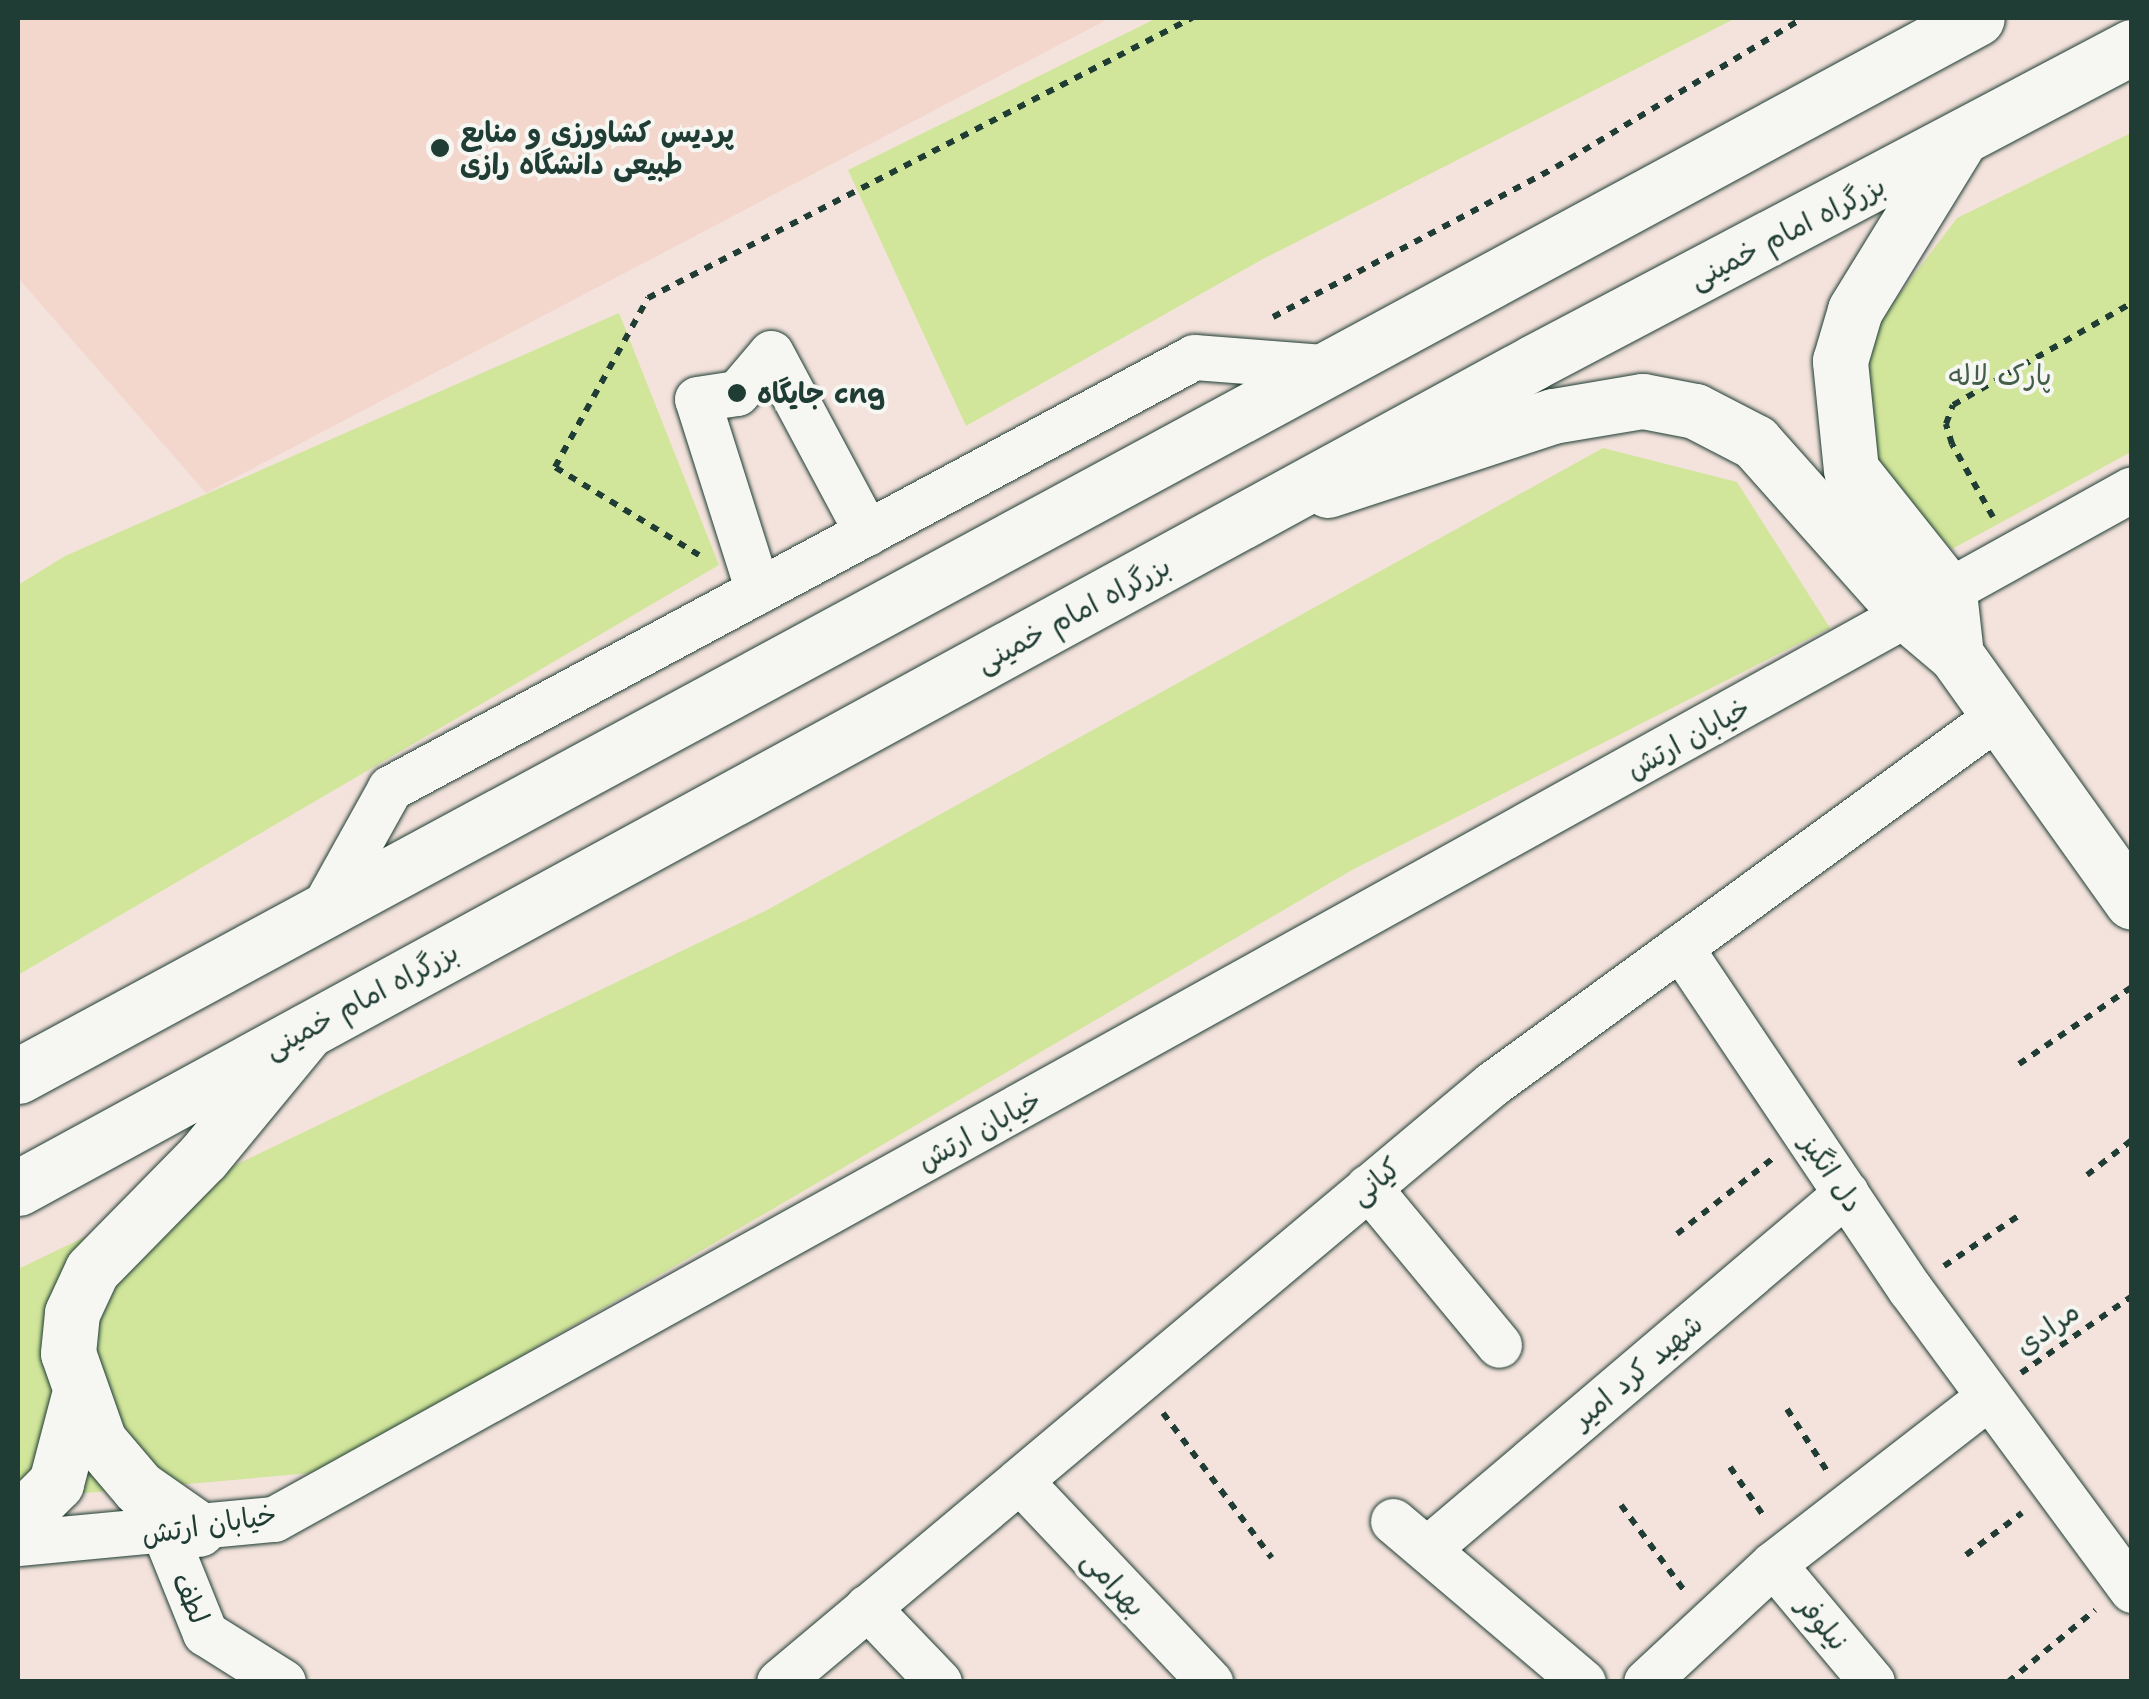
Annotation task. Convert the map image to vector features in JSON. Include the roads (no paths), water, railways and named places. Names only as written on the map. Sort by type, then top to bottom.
[{"type":"main road","points":[[18,1076],[1324,367],[1978,18]]},
{"type":"main road","name":"بزرگراه امام خمینی","points":[[18,1188],[1268,509],[1957,144],[2132,47]]},
{"type":"main road","points":[[1957,144],[1854,310],[1840,361],[1851,470],[1956,655],[2132,902]]},
{"type":"main road","points":[[1268,509],[1553,416],[1643,401],[1696,411],[1756,442],[1929,605]]},
{"type":"main road","points":[[181,1532],[99,1441],[78,1399],[68,1352],[72,1312],[92,1270],[202,1157],[311,1026]]},
{"type":"main road","points":[[18,1521],[56,1483],[78,1399]]},
{"type":"street","points":[[758,591],[697,399],[737,393],[771,353],[866,533]]},
{"type":"street","points":[[320,914],[390,788],[1194,358],[1324,367]]},
{"type":"street","name":"خیابان ارتش","points":[[18,1543],[181,1532],[274,1520],[2132,489]]},
{"type":"street","name":"کیانی","points":[[779,1682],[1492,1084],[1998,715]]},
{"type":"street","name":"دل انگیز","points":[[1680,947],[1910,1289],[2130,1587]]},
{"type":"street","points":[[1368,1187],[1498,1345]]},
{"type":"street","name":"شهید کرد امیر","points":[[1428,1549],[1846,1194]]},
{"type":"street","points":[[1646,1682],[1781,1558],[1988,1397]]},
{"type":"street","name":"بهرامی","points":[[1020,1481],[1210,1682]]},
{"type":"street","points":[[1393,1520],[1583,1682]]},
{"type":"street","name":"لطف","points":[[181,1532],[204,1633],[283,1682]]},
{"type":"street","name":"نیلوفر","points":[[1781,1558],[1872,1682]]},
{"type":"street","points":[[868,1607],[939,1682]]},
{"type":"place","name":"پردیس کشاورزی و منابع طبیعی دانشگاه رازی","points":[[440,148]]},
{"type":"place","name":"جایگاه cng","points":[[737,393]]},
{"type":"park label","name":"پارک لاله","points":[[2000,375]]}]
